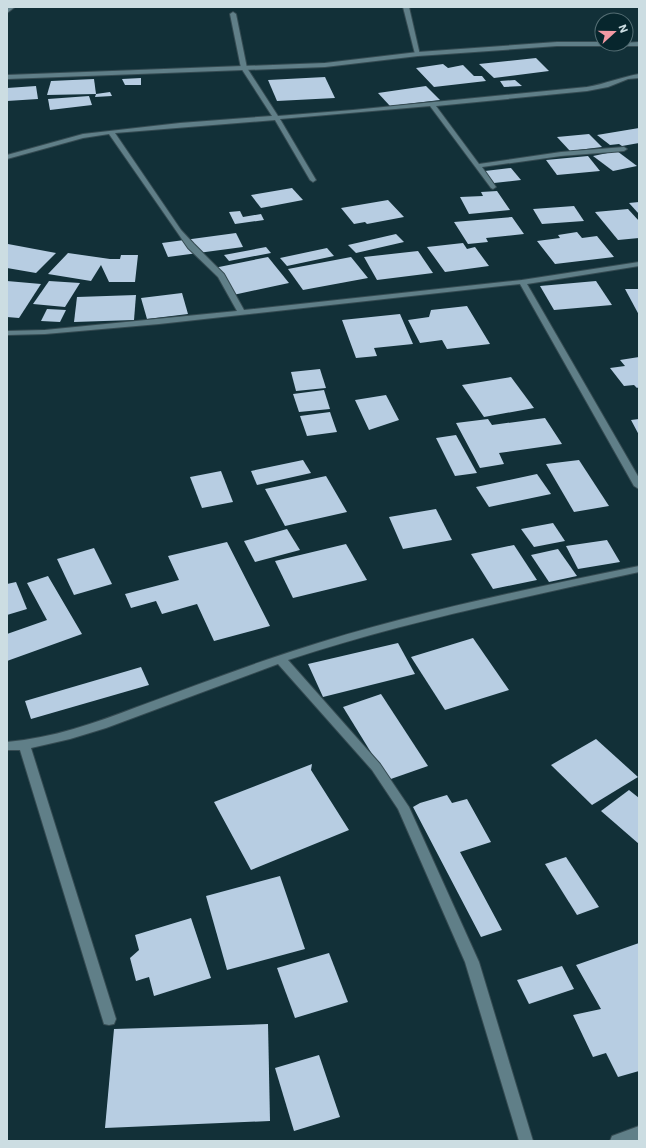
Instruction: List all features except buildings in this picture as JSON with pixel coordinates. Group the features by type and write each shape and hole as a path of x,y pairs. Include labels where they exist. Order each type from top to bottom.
{"street":[{"path":"7,11 12,7"},
{"path":"406,7 418,54"},
{"path":"233,14 244,68 276,117 313,180"},
{"path":"7,77 325,65 418,54 557,44 594,44"},
{"path":"7,157 83,136 111,132 432,105 587,89 606,86 628,78 639,76"},
{"path":"432,105 493,187"},
{"path":"111,132 179,232 221,276 241,312"},
{"path":"478,166 561,154 624,149"},
{"path":"7,333 45,332 100,327 522,282 639,264"},
{"path":"522,282 639,486"},
{"path":"7,746 24,745 94,728 280,659 376,628 445,610 639,569"},
{"path":"280,659 376,767 403,807 472,962 526,1141"},
{"path":"24,745 109,1019"},
{"path":"617,1141 639,1133"}]}
